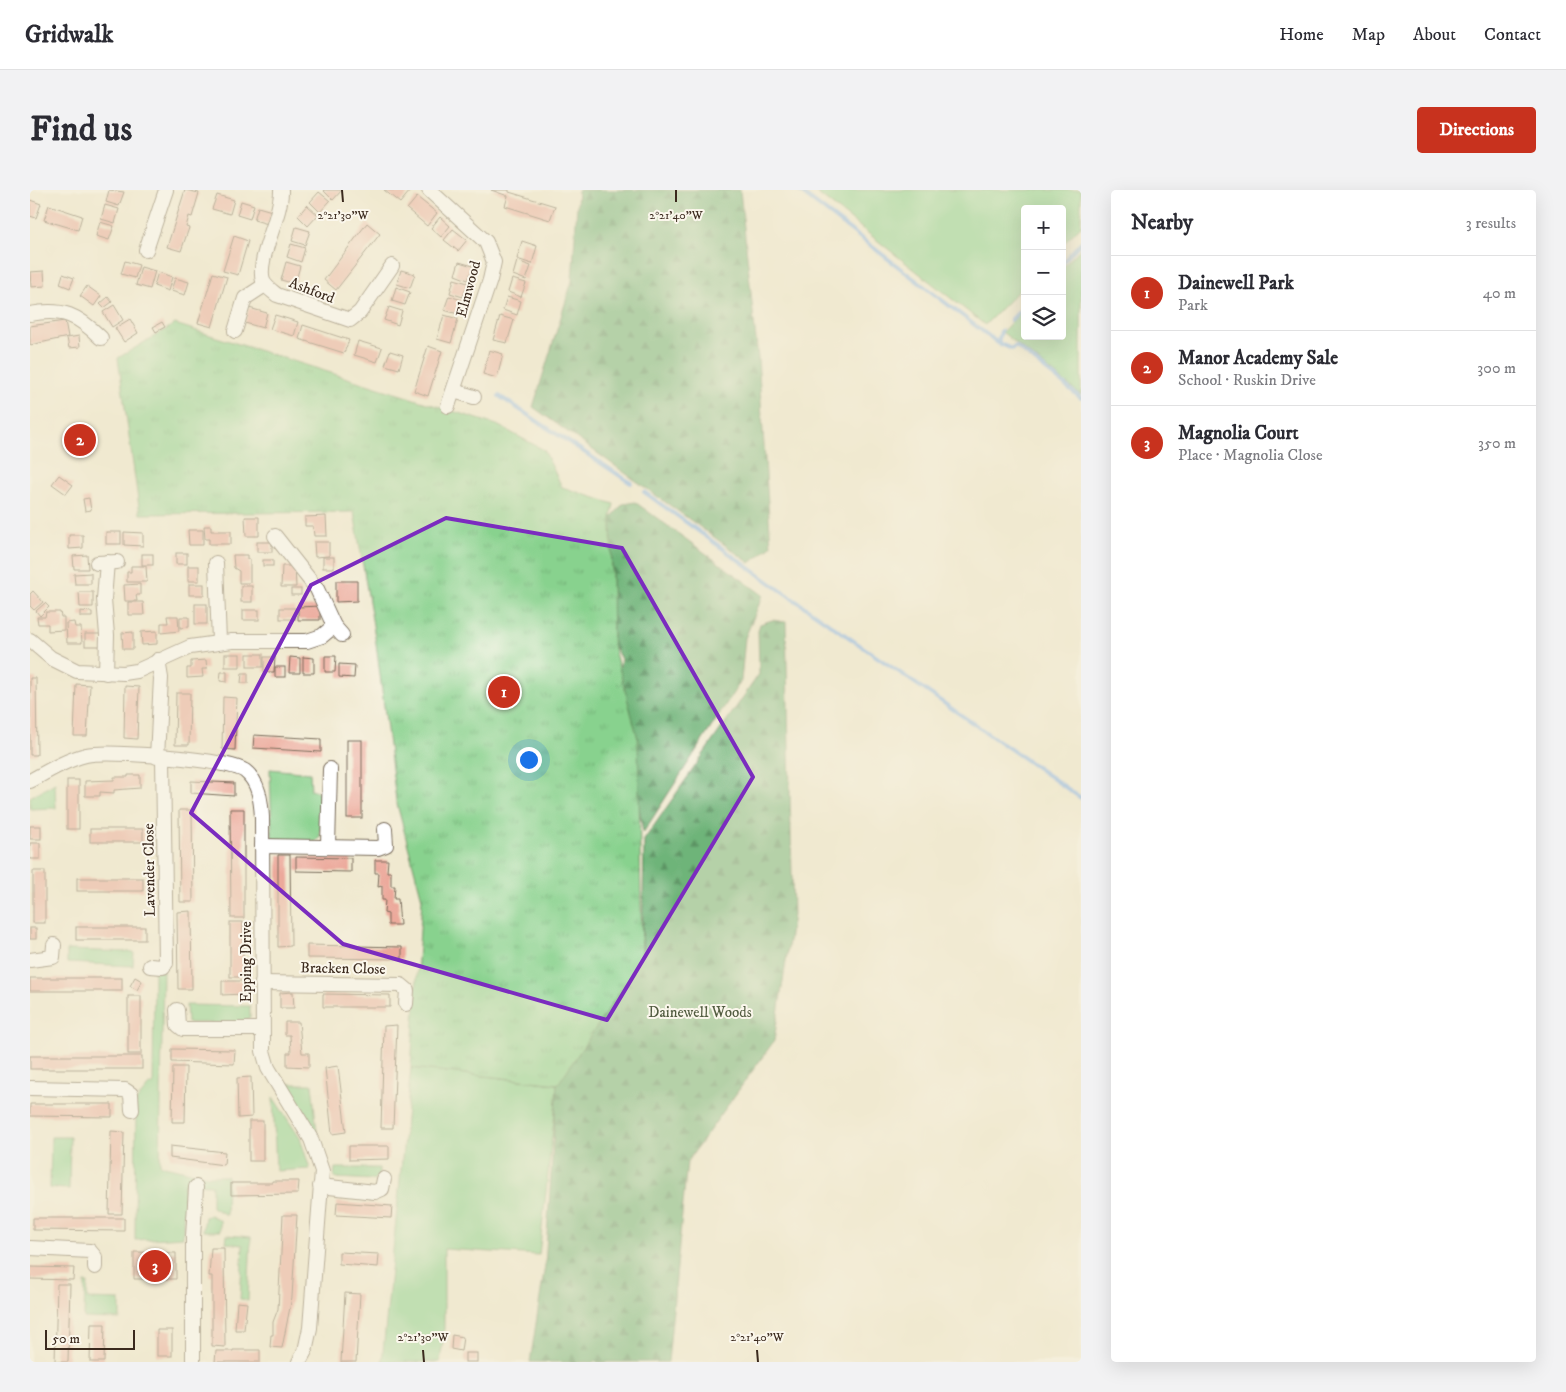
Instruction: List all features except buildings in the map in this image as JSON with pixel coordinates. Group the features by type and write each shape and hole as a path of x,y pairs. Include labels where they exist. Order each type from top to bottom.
{"street":[{"path":"146,250 166,190"},
{"name":"Ashford","path":"282,190 278,213 263,263 262,276 265,284 277,294 350,320 360,312 392,266"},
{"name":"Elmwood","path":"434,192 486,242 494,262 448,406"},
{"path":"235,332 245,298 265,284"},
{"path":"30,314 58,312 74,316 101,338"},
{"path":"454,391 474,397"},
{"path":"30,640 51,658 63,665 82,672 106,673 137,671 190,647 219,642 308,641 338,631 317,589 275,536"},
{"path":"106,673 107,635 104,600 107,562"},
{"path":"216,563 219,642"},
{"path":"158,660 161,678 160,758"},
{"name":"Epping Drive","path":"30,781 67,761 83,756 100,754 224,763 244,771 254,782 261,802 263,1051 268,1068 316,1150 322,1171 310,1328 305,1351 298,1362"},
{"name":"Lavender Close","path":"150,966 163,967 166,962 160,758"},
{"path":"328,846 330,769"},
{"path":"262,846 383,848 386,845 385,829"},
{"path":"30,960 53,957 54,945"},
{"name":"Bracken Close","path":"262,983 402,985 407,990 406,1004"},
{"path":"177,1010 178,1026 182,1029 262,1029"},
{"path":"30,1088 125,1090 131,1094 132,1110"},
{"path":"320,1186 375,1192 382,1189 384,1179"},
{"path":"193,1362 193,1237 196,1187"},
{"path":"30,1248 90,1251 95,1257 95,1267"}],"highlighted area":[{"path":"446,518 622,548 753,777 607,1020 343,944 191,813 311,585"}],"green space":[{"path":"578,190 740,190 758,358 771,546 750,563 533,407 572,281"},
{"path":"813,190 1081,190 1081,226 1066,241 1066,205 1021,205 1021,288 985,325"},
{"path":"1081,248 1081,395 1002,332 1021,312 1021,340 1066,340 1066,264"},
{"path":"175,324 497,425 544,450 562,487 614,504 611,518 613,645 638,739 642,959 558,1084 411,1068 422,899 396,800 376,643 354,512 140,514 118,358"},
{"path":"635,502 763,595 745,638 741,681 643,833 632,758 617,683 621,659 613,645 611,518 623,504"},
{"name":"Dainewell Woods","path":"772,620 786,622 793,915 774,1041 687,1162 668,1362 530,1362 545,1265 557,1084 501,1078 573,971 642,959 644,840 759,674 758,630 760,624"},
{"path":"270,769 310,773 311,790 321,793 320,837 315,842 274,840 272,836"},
{"path":"55,783 56,808 30,809 30,797"},
{"path":"67,950 134,952 133,966 67,963"},
{"path":"154,971 163,971 160,1165 208,1176 227,1176 226,1215 212,1207 212,1185 184,1184 183,1237 135,1240 136,1101 149,1085 153,1085"},
{"path":"186,1005 250,1006 250,1017 243,1023 187,1023"},
{"path":"411,1068 558,1084 539,1255 444,1249 444,1333 440,1362 382,1362"},
{"path":"287,1084 312,1084 317,1132"},
{"path":"273,1097 300,1138 310,1169 276,1171"},
{"path":"51,1137 70,1137 69,1189 50,1188"},
{"path":"335,1168 379,1168 379,1175 373,1180 337,1178 334,1177"},
{"path":"210,1215 220,1220 220,1231 203,1231 205,1217"},
{"path":"227,1235 251,1237 248,1300 240,1299 243,1245 226,1243"},
{"path":"85,1283 88,1283 87,1299 120,1300 120,1319 84,1318"}],"waterway":[{"path":"798,190 998,343 1012,349 1016,346 1081,398"},
{"path":"1066,259 1081,242"},
{"path":"1011,320 1021,309"},
{"path":"998,343 1001,331"},
{"path":"499,396 631,483"},
{"path":"644,492 776,587 1081,798"}],"place":[{"name":"Manor Academy Sale","path":"80,440"},
{"name":"Dainewell Park","path":"504,692"},
{"name":"Magnolia Court","path":"155,1266"}]}
